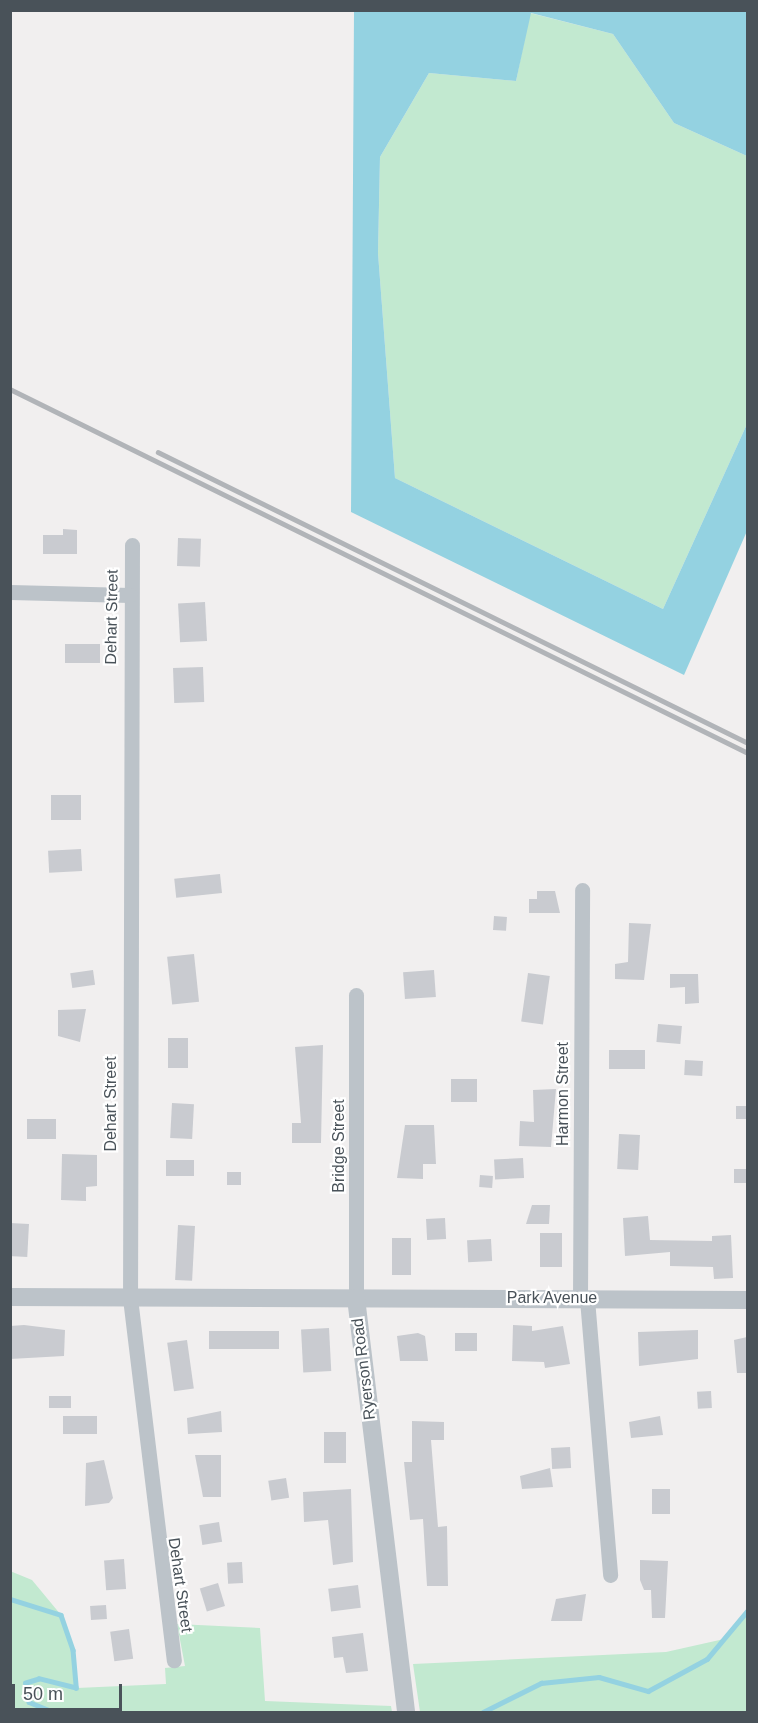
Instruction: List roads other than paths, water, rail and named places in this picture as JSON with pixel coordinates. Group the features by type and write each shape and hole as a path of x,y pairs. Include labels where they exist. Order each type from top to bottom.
{"street":[{"name":"Dehart Street","path":"132,545 130,595 130,1298 174,1660"},
{"path":"10,592 130,595"},
{"name":"Harmon Street","path":"582,890 584,1298 610,1575"},
{"name":"Bridge Street","path":"356,1298 357,995"},
{"name":"Ryerson Road","path":"10,1297 356,1298 406,1713"},
{"name":"Park Avenue","path":"356,1298 747,1300"}],"water":[{"path":"354,11 747,11 747,156 674,123 613,34 531,13 516,81 429,73 380,157 378,253 395,478 663,609 747,424 747,531 684,675 351,512"}],"waterway":[{"path":"10,1599 61,1615 73,1650 76,1688 39,1679 26,1683 29,1702 54,1712"},
{"path":"483,1712 541,1683 599,1677 648,1691 707,1659 748,1610"}],"railway":[{"path":"10,389 748,753"},
{"path":"158,452 748,743"}]}
